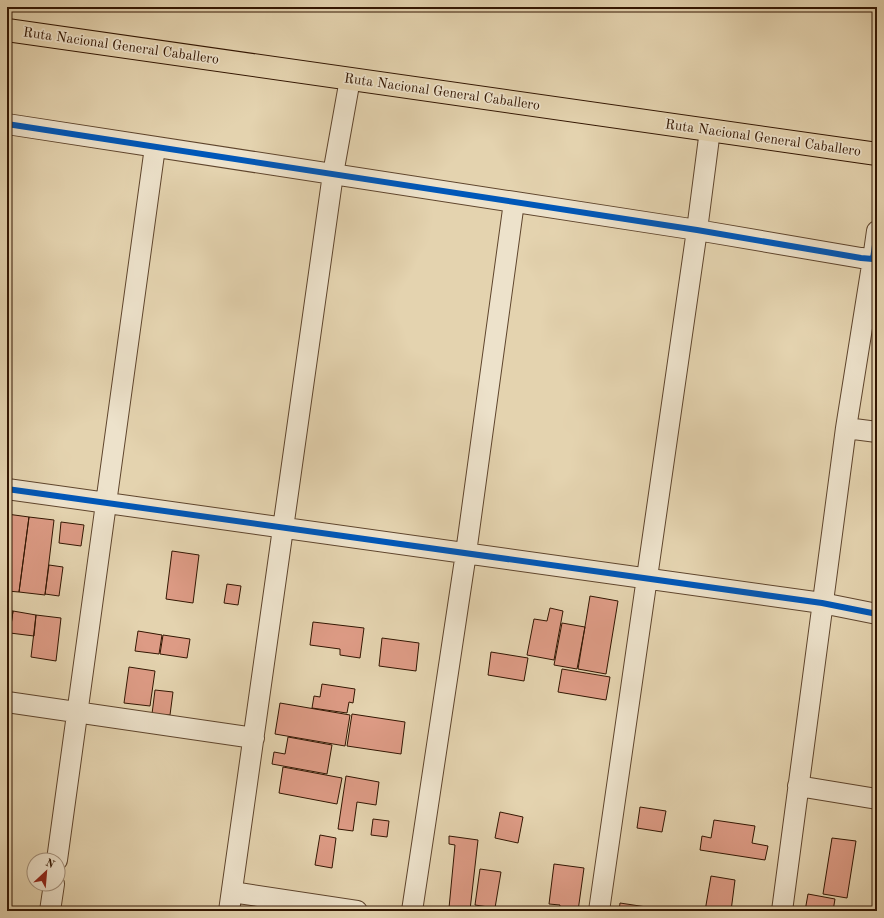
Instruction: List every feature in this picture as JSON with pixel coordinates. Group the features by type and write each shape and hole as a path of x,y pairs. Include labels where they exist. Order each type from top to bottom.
{"highway":[{"name":"Ruta Nacional General Caballero","path":"7,30 877,154"}],"street":[{"path":"350,79 333,174 230,901 357,911"},
{"path":"7,124 697,230 861,258 875,259"},
{"path":"600,911 710,130"},
{"path":"58,852 155,147"},
{"path":"412,911 466,553 514,202"},
{"path":"782,911 846,428 875,259 877,231"},
{"path":"846,428 877,432"},
{"path":"7,489 822,604 877,614"},
{"path":"7,702 254,738"},
{"path":"798,786 877,799"},
{"path":"50,911 53,892"}],"building":[{"path":"7,514 29,517 19,592 7,591"},
{"path":"29,517 54,520 45,595 19,592"},
{"path":"61,522 84,525 81,546 59,543"},
{"path":"172,551 199,555 193,603 166,599"},
{"path":"49,565 63,567 59,596 45,594"},
{"path":"227,584 241,586 238,605 224,603"},
{"path":"590,596 618,601 606,674 578,669"},
{"path":"550,608 563,611 554,660 527,655 534,619 547,621"},
{"path":"7,610 13,611 10,632 7,632"},
{"path":"13,611 36,615 34,636 10,633"},
{"path":"36,615 61,618 56,661 31,657"},
{"path":"313,622 364,628 360,658 340,655 340,649 310,645"},
{"path":"562,623 585,627 577,669 554,665"},
{"path":"138,631 162,635 159,654 135,651"},
{"path":"163,635 190,639 187,658 160,654"},
{"path":"382,638 419,643 416,671 379,666"},
{"path":"491,652 528,658 524,681 488,675"},
{"path":"129,667 155,671 150,706 124,703"},
{"path":"562,669 610,677 606,700 558,692"},
{"path":"322,684 355,689 353,703 349,702 347,713 312,708 314,696 320,697"},
{"path":"155,690 173,692 170,715 152,714"},
{"path":"280,703 350,715 345,746 275,734"},
{"path":"352,714 405,722 401,754 347,746"},
{"path":"288,737 332,745 327,774 272,764 274,752 285,754"},
{"path":"283,767 342,778 337,804 279,793"},
{"path":"346,776 379,782 376,805 357,802 353,831 338,829"},
{"path":"640,807 666,811 662,832 637,828"},
{"path":"500,812 523,817 518,843 495,838"},
{"path":"373,819 389,821 387,837 371,835"},
{"path":"714,820 755,826 752,843 768,846 765,860 700,850 702,836 711,838"},
{"path":"320,835 336,838 332,868 315,865"},
{"path":"449,836 478,840 470,910 449,908 455,845 449,844"},
{"path":"832,838 856,841 847,898 823,894"},
{"path":"554,864 584,868 578,911 559,911 560,905 549,904"},
{"path":"480,869 501,872 495,908 475,905"},
{"path":"711,876 735,880 731,911 705,911"},
{"path":"808,894 835,899 833,911 805,911"},
{"path":"620,903 653,908 652,911 619,911"}],"cycle path":[{"path":"7,124 697,230 861,258 873,259 877,231"},
{"path":"7,489 822,603 877,614"}]}
